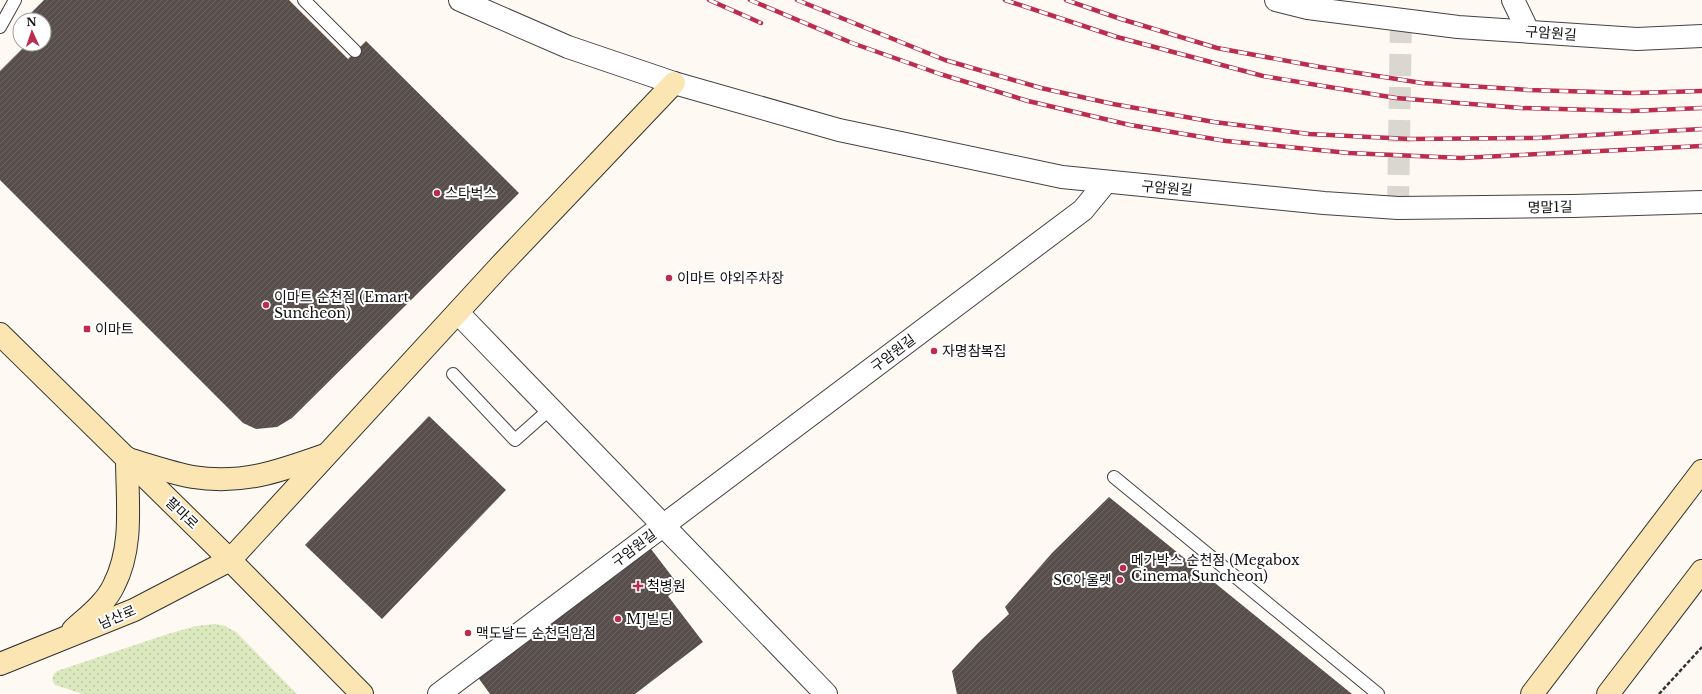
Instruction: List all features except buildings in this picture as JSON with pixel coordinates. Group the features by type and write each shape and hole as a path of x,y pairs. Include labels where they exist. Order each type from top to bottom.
{"street":[{"path":"460,0 568,47 674,83 782,115 876,139 1062,177 1106,182"},
{"name":"구암원길","path":"1276,0 1458,26 1637,39 1702,36"},
{"path":"1513,0 1528,31"},
{"name":"남산로","path":"0,664 63,640 134,610 230,560 500,266 674,83"},
{"name":"구암원길","path":"439,694 1083,210 1106,182 1324,203 1398,208"},
{"name":"명말1길","path":"1398,208 1573,206 1702,202"},
{"path":"458,313 663,527 826,694"},
{"name":"팔마로","path":"0,334 230,560 362,694"},
{"path":"63,640 100,604 114,586 124,560 128,540 127,458 193,476 224,479 244,478 276,472 328,454"},
{"path":"1532,694 1702,471"},
{"path":"1608,694 1702,571"}],"lane":[{"path":"0,27 15,0"},
{"path":"304,0 355,51"},
{"path":"453,374 515,440 550,409"},
{"path":"1114,477 1378,694"}],"path":[{"path":"1658,694 1702,647"}],"green space":[{"path":"215,624 225,626 236,632 297,694 83,694 55,685 53,681 53,676 57,671 168,634 196,626"}],"tunnel":[{"path":"1398,208 1401,19"}],"railway":[{"path":"709,0 761,23"},
{"path":"750,0 852,43 940,74 1028,101 1130,125 1226,141 1349,153 1461,158 1702,146"},
{"path":"797,0 945,60 1041,88 1113,104 1214,122 1309,134 1410,139 1537,138 1702,129"},
{"path":"1005,0 1117,37 1263,76 1396,98 1521,108 1631,111 1702,108"},
{"path":"1066,0 1121,19 1217,48 1320,67 1422,83 1528,90 1633,93 1702,91"}],"place":[{"name":"스타벅스","path":"437,193"},
{"name":"이마트 야외주차장","path":"669,278"},
{"name":"이마트 순천점 (Emart Suncheon)","path":"266,305"},
{"name":"이마트","path":"87,329"},
{"name":"자명참복집","path":"934,351"},
{"name":"메가박스 순천점 (Megabox Cinema Suncheon)","path":"1123,568"},
{"name":"SC아울렛","path":"1120,580"},
{"name":"척병원","path":"638,586"},
{"name":"MJ빌딩","path":"618,619"},
{"name":"맥도날드 순천덕암점","path":"468,633"}]}
